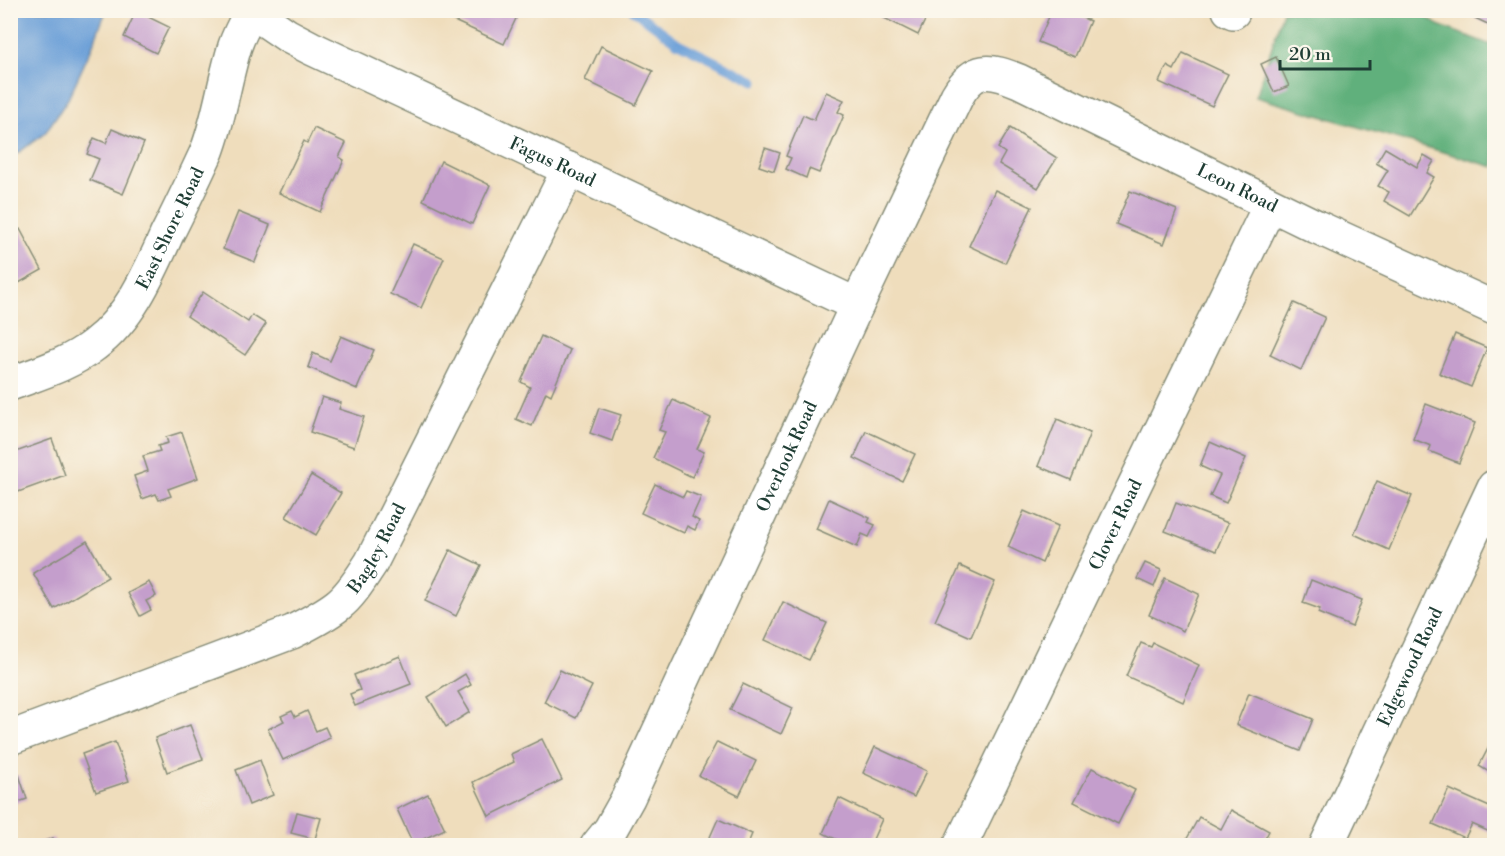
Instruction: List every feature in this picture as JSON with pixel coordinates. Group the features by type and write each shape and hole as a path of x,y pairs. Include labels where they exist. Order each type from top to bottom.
{"street":[{"name":"Fagus Road","path":"250,11 311,48 857,305"},
{"name":"East Shore Road","path":"10,384 62,363 92,347 105,337 130,306 149,273 207,151 220,112 236,45 250,11"},
{"name":"Leon Road","path":"980,73 1004,75 1019,81 1270,205 1494,308"},
{"name":"Overlook Road","path":"597,846 610,830 628,798 857,305 957,96 971,77 980,73"},
{"name":"Bagley Road","path":"10,738 292,632 339,604 371,563 569,169"},
{"name":"Clover Road","path":"960,846 1270,205"},
{"name":"Edgewood Road","path":"1326,846 1494,488"}],"green space":[{"path":"1283,11 1417,11 1438,25 1494,46 1494,167 1256,97"}],"water":[{"path":"11,10 106,11 68,99 45,133 11,156"}],"building":[{"path":"456,10 520,10 504,44 452,20"},
{"path":"883,10 930,10 918,35 880,16"},
{"path":"1052,10 1064,10 1090,21 1075,57 1038,42"},
{"path":"1458,10 1494,10 1494,27"},
{"path":"136,11 169,27 156,53 124,37"},
{"path":"601,46 653,71 636,105 585,80"},
{"path":"1183,53 1228,74 1212,106 1159,82 1167,66 1174,70"},
{"path":"1276,57 1289,86 1274,92 1261,64"},
{"path":"826,92 844,100 838,112 844,115 819,173 809,169 806,178 786,169 791,158 786,156 803,115 814,120"},
{"path":"314,128 346,143 339,157 344,160 320,212 279,193 304,141 307,143"},
{"path":"1010,128 1057,158 1038,188 999,164 1005,153 998,148"},
{"path":"112,129 144,143 123,194 90,180 99,159 87,154 94,138 106,143"},
{"path":"765,148 780,153 774,171 759,166"},
{"path":"1385,148 1417,167 1424,155 1434,161 1427,173 1434,177 1410,216 1384,201 1389,192 1378,186 1388,170 1376,163"},
{"path":"441,161 490,185 472,224 423,200"},
{"path":"995,190 1032,207 1005,263 969,246"},
{"path":"1130,191 1177,210 1164,244 1116,224"},
{"path":"238,212 270,225 255,262 223,249"},
{"path":"20,229 42,270 10,288 10,234"},
{"path":"413,244 444,258 421,308 390,294"},
{"path":"203,292 248,322 252,315 266,324 245,355 187,316"},
{"path":"1294,303 1325,317 1301,370 1270,355"},
{"path":"1455,334 1487,348 1471,387 1439,373"},
{"path":"341,336 374,350 357,389 308,367 313,353 330,361"},
{"path":"541,336 570,350 551,395 546,392 532,426 516,419 530,387 521,382"},
{"path":"322,397 341,403 339,409 364,417 354,447 310,432"},
{"path":"673,400 711,418 697,449 704,452 692,477 653,458 665,432 659,430"},
{"path":"1426,404 1475,423 1459,463 1429,451 1431,446 1413,439"},
{"path":"599,408 621,415 612,441 590,433"},
{"path":"1057,419 1090,433 1071,480 1038,466"},
{"path":"866,431 915,454 902,481 854,458"},
{"path":"182,432 198,478 168,489 171,496 159,500 156,494 142,499 134,476 148,471 143,456 160,451 158,446 168,443 166,437"},
{"path":"52,439 65,475 10,495 10,454"},
{"path":"1210,442 1246,458 1226,503 1210,496 1220,475 1200,466"},
{"path":"311,475 341,493 316,535 286,517"},
{"path":"1377,481 1412,496 1389,550 1354,534"},
{"path":"655,484 683,497 686,491 701,497 692,517 699,521 695,530 687,526 684,533 641,513"},
{"path":"829,499 870,518 868,522 875,525 869,537 862,534 857,547 816,529"},
{"path":"1176,503 1228,523 1216,551 1165,531"},
{"path":"1024,511 1058,526 1042,563 1008,547"},
{"path":"87,541 108,577 54,609 33,573"},
{"path":"450,550 481,565 456,616 425,601"},
{"path":"1145,563 1161,570 1154,587 1137,579"},
{"path":"960,566 995,582 971,637 935,621"},
{"path":"1165,578 1199,594 1183,631 1149,615"},
{"path":"1311,580 1362,600 1352,627 1318,613 1320,609 1303,603"},
{"path":"149,582 156,596 146,601 151,610 140,616 128,593"},
{"path":"783,602 827,623 809,660 765,640"},
{"path":"1141,643 1151,647 1153,643 1199,665 1183,702 1126,676"},
{"path":"400,656 411,684 355,706 350,694 360,690 354,675"},
{"path":"560,670 592,686 576,718 544,702"},
{"path":"465,674 471,685 458,692 470,712 446,727 428,697"},
{"path":"743,684 793,708 781,734 730,710"},
{"path":"1249,693 1313,719 1300,751 1236,725"},
{"path":"292,711 295,717 307,711 316,731 325,727 330,738 283,760 268,729 284,721 281,716"},
{"path":"190,725 203,759 167,772 155,738"},
{"path":"1494,737 1494,775 1479,766"},
{"path":"542,739 562,780 489,816 473,782 514,762 511,754"},
{"path":"115,742 129,781 96,792 82,754"},
{"path":"717,742 756,761 739,796 699,776"},
{"path":"875,747 927,771 914,797 863,773"},
{"path":"260,760 273,795 249,805 236,770"},
{"path":"1092,768 1135,790 1118,824 1074,802"},
{"path":"19,775 27,799 10,805 10,779"},
{"path":"1449,789 1494,809 1492,833 1472,824 1465,838 1433,824"},
{"path":"428,794 445,829 413,844 397,809"},
{"path":"839,798 882,819 870,846 850,846 823,833"},
{"path":"1231,810 1269,831 1261,846 1187,846 1184,844 1199,817 1221,829"},
{"path":"297,812 321,818 315,839 291,833"},
{"path":"718,819 752,834 747,846 706,846"},
{"path":"53,838 56,846 33,846 33,845"}],"waterway":[{"path":"633,10 678,43 755,81"}]}
